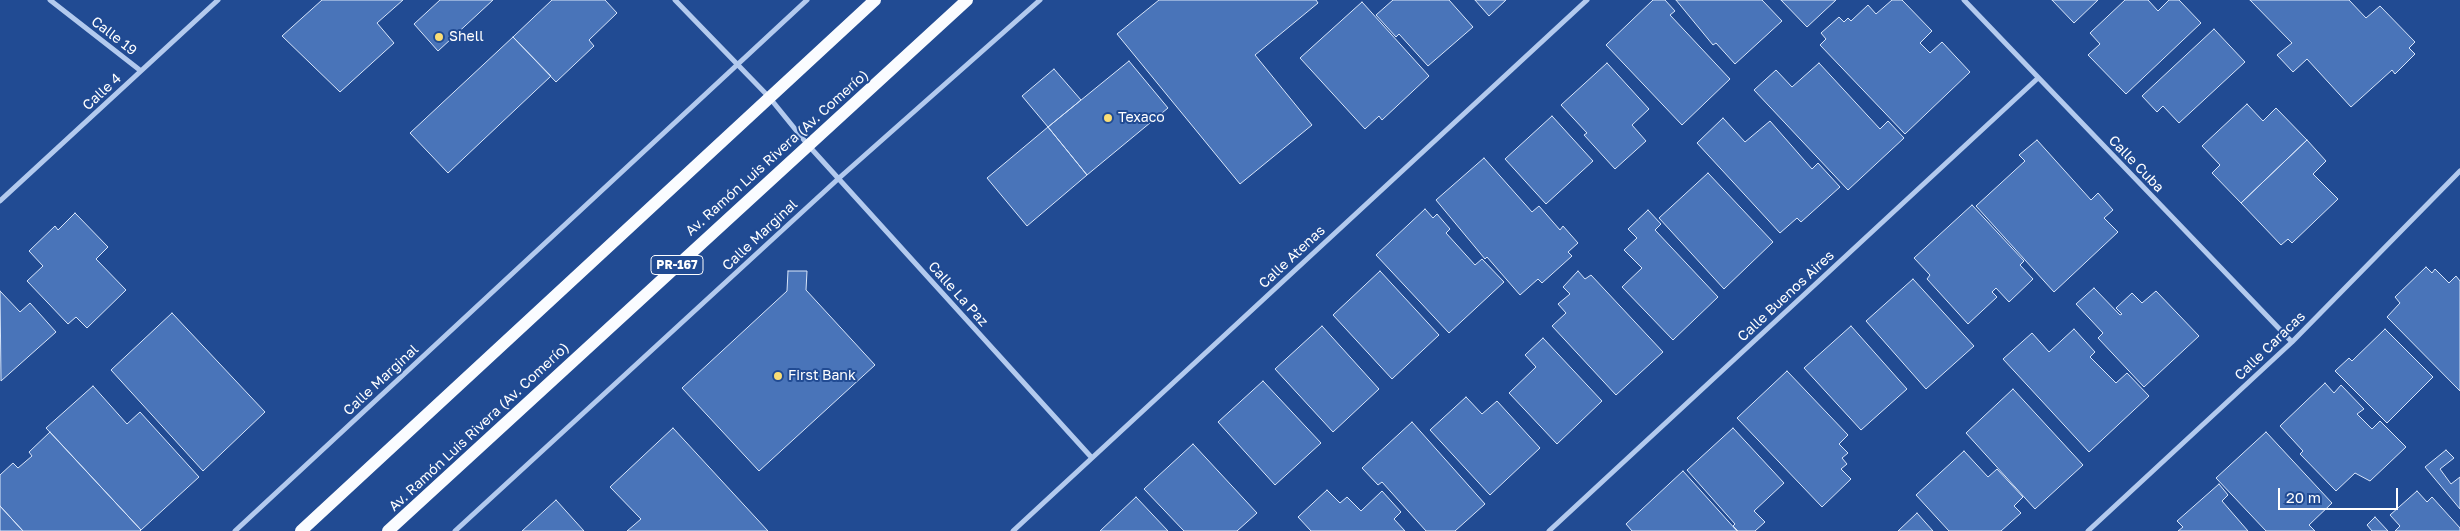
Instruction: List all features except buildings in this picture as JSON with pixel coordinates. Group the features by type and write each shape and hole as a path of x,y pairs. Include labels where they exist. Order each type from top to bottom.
{"main road":[{"path":"302,531 875,0"},
{"name":"Av. Ramón Luis Rivera (Av. Comerío)","path":"388,531 967,0"}],"street":[{"name":"Calle 19","path":"50,0 141,71"},
{"name":"Calle 4","path":"0,201 218,0"},
{"name":"Calle La Paz","path":"675,0 769,97 808,145 1092,458"},
{"name":"Calle Marginal","path":"235,531 806,0"},
{"name":"Calle Marginal","path":"455,531 838,178 1040,0"},
{"name":"Calle Atenas","path":"1013,531 1587,0"},
{"name":"Calle Cuba","path":"1964,0 2292,342"},
{"name":"Calle Buenos Aires","path":"1549,531 2038,78"},
{"name":"Calle Caracas","path":"2088,531 2292,342 2460,171"}],"place":[{"name":"Shell","path":"439,37"},
{"name":"Texaco","path":"1108,118"},
{"name":"First Bank","path":"778,376"}]}
